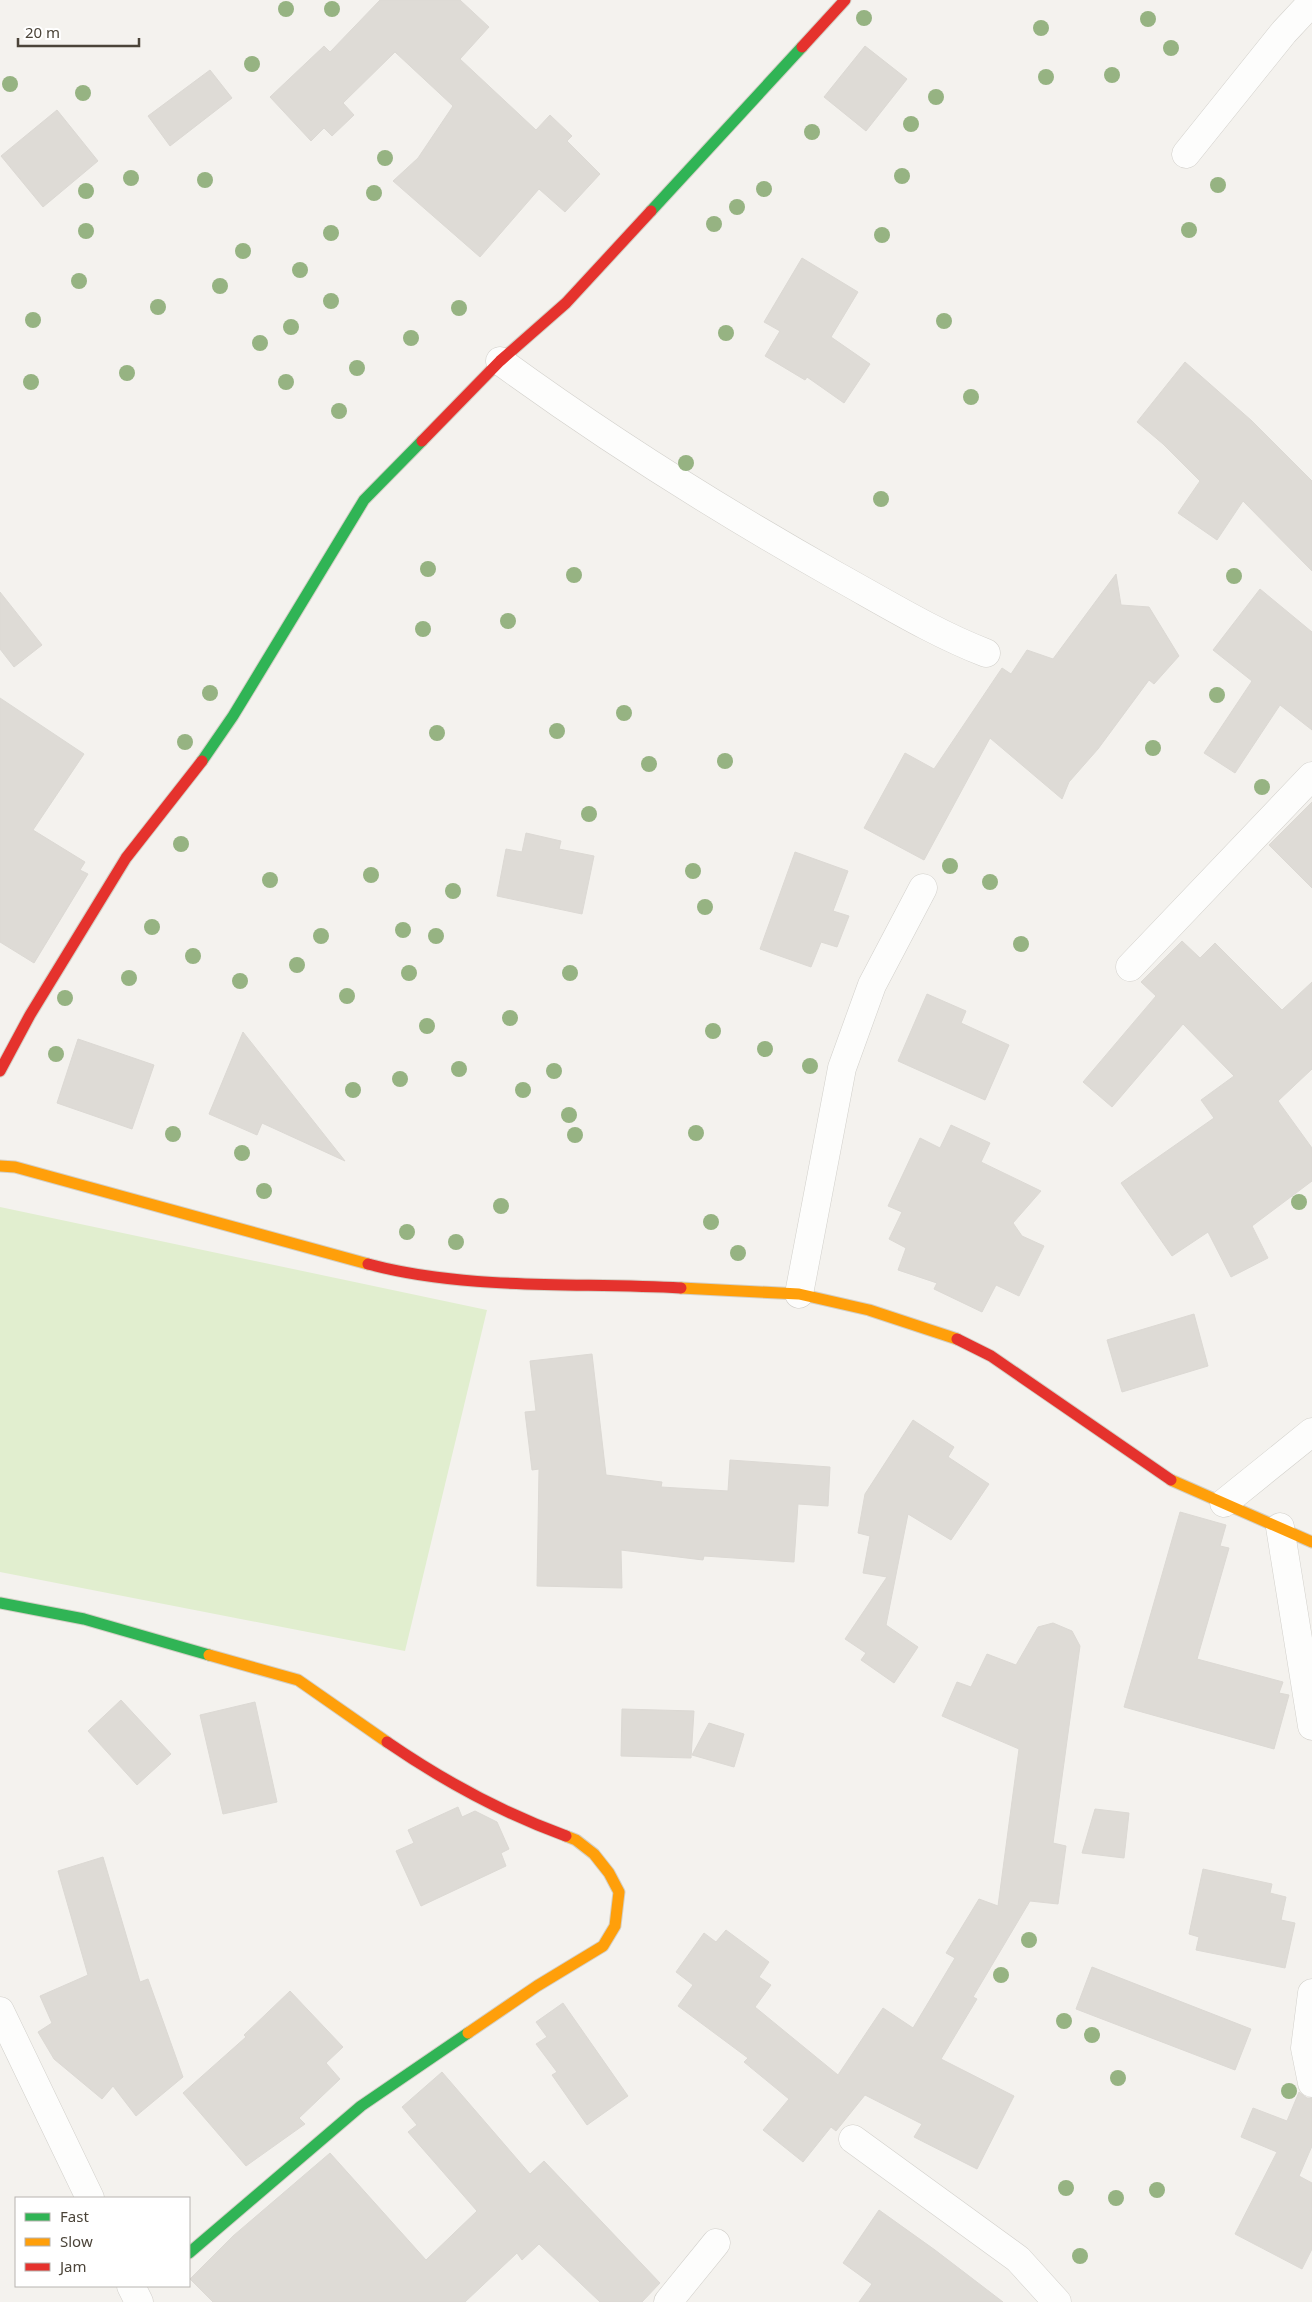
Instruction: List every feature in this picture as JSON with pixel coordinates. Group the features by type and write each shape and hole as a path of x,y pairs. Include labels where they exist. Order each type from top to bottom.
{"street":[{"path":"0,1071 30,1015 126,858 191,776 232,716 364,500 500,361 566,303 845,0"},
{"path":"1186,154 1284,32 1312,2"},
{"path":"500,361 550,398 752,528 885,603 986,654"},
{"path":"1130,967 1312,776"},
{"path":"799,1294 842,1068 872,985 923,888"},
{"path":"0,1166 34,1172 395,1271 463,1281 631,1285 799,1294 869,1310 954,1337 991,1356 1170,1480 1312,1542"},
{"path":"1224,1503 1312,1432"},
{"path":"1280,1527 1312,1726"},
{"path":"0,1603 84,1619 298,1680 422,1765 538,1826 576,1840 594,1854 609,1873 619,1892 615,1926 602,1946 528,1992 361,2106 190,2252"},
{"path":"1312,1993 1305,2048 1312,2083"},
{"path":"0,2011 90,2197"},
{"path":"853,2139 1018,2258 1058,2302"},
{"path":"668,2302 716,2243"}],"green space":[{"path":"0,1207 487,1310 405,1651 0,1572"}],"building":[{"path":"380,0 460,0 489,27 460,59 536,130 550,115 572,136 567,141 600,174 565,212 539,189 480,257 393,181 418,158 453,106 395,52 343,103 354,115 332,136 324,128 311,141 270,97 324,46 330,52"},
{"path":"865,46 907,79 866,131 824,97"},
{"path":"210,70 232,98 170,146 148,116"},
{"path":"57,110 98,161 43,207 1,156"},
{"path":"802,258 858,292 831,337 870,364 844,403 807,377 805,380 765,356 780,331 764,322"},
{"path":"1185,362 1252,421 1312,481 1312,571 1243,501 1217,540 1178,513 1200,481 1163,444 1137,422"},
{"path":"1116,574 1121,605 1149,607 1179,656 1154,684 1149,680 1098,749 1069,782 1062,799 990,738 924,860 864,828 905,753 934,769 1002,668 1011,674 1027,650 1053,659"},
{"path":"1260,589 1312,632 1312,730 1280,705 1235,773 1204,753 1252,681 1213,650"},
{"path":"0,592 42,645 14,667 0,649"},
{"path":"0,698 84,754 33,830 85,862 80,870 88,874 34,963 0,942"},
{"path":"1312,802 1312,888 1269,845"},
{"path":"526,833 561,841 559,849 594,856 582,914 497,896 506,849 522,852"},
{"path":"795,852 848,871 833,911 849,916 837,947 821,942 811,967 760,949"},
{"path":"1182,941 1200,958 1215,943 1282,1010 1312,982 1312,1069 1278,1101 1312,1148 1312,1181 1252,1226 1268,1258 1231,1277 1208,1232 1172,1256 1121,1183 1214,1118 1201,1100 1234,1076 1183,1024 1112,1107 1083,1082 1156,996 1141,982"},
{"path":"927,994 966,1011 961,1023 1009,1045 985,1100 898,1061"},
{"path":"243,1032 345,1161 262,1123 257,1135 209,1114"},
{"path":"78,1039 154,1065 132,1129 57,1103"},
{"path":"951,1125 990,1143 981,1162 1041,1191 1013,1223 1022,1236 1044,1246 1019,1296 996,1285 982,1312 934,1289 937,1283 898,1270 906,1248 889,1239 902,1212 888,1206 920,1138 940,1148"},
{"path":"1194,1314 1208,1366 1122,1392 1107,1340"},
{"path":"592,1354 606,1475 662,1482 661,1487 728,1491 730,1460 830,1467 828,1506 798,1504 794,1562 704,1556 703,1560 621,1550 622,1588 537,1586 539,1469 532,1470 525,1412 536,1411 530,1361"},
{"path":"913,1420 954,1447 948,1457 989,1484 951,1540 908,1514 886,1625 918,1647 894,1683 861,1660 866,1653 845,1639 887,1577 863,1573 870,1536 858,1533 865,1494"},
{"path":"1180,1512 1226,1525 1220,1546 1229,1548 1197,1659 1283,1682 1279,1693 1289,1695 1274,1749 1124,1707"},
{"path":"1053,1623 1072,1631 1080,1646 1053,1843 1066,1846 1058,1904 1030,1901 973,1997 977,1999 941,2059 1014,2096 977,2169 914,2137 922,2124 865,2095 836,2131 831,2127 803,2162 763,2130 789,2099 744,2062 748,2058 678,2006 693,1985 676,1972 704,1933 716,1942 726,1930 769,1962 759,1977 771,1985 755,2007 838,2075 883,2008 913,2028 955,1958 946,1953 979,1899 998,1906 1019,1749 942,1716 957,1682 971,1687 987,1654 1016,1665 1038,1627"},
{"path":"121,1700 171,1754 137,1785 88,1731"},
{"path":"255,1702 277,1802 223,1814 200,1715"},
{"path":"622,1709 694,1711 691,1758 621,1756"},
{"path":"709,1723 744,1734 734,1767 692,1755"},
{"path":"458,1807 462,1817 475,1811 497,1822 509,1849 501,1853 506,1866 421,1906 396,1851 414,1843 408,1830"},
{"path":"1095,1809 1129,1813 1124,1858 1082,1853"},
{"path":"103,1857 140,1982 148,1979 183,2077 136,2116 113,2086 102,2099 54,2059 38,2032 52,2023 40,1996 88,1975 58,1871"},
{"path":"1203,1869 1272,1884 1270,1893 1286,1897 1281,1920 1295,1923 1285,1968 1196,1950 1199,1937 1189,1934"},
{"path":"1092,1967 1251,2029 1235,2070 1076,2009"},
{"path":"290,1991 343,2047 326,2063 340,2079 299,2118 305,2124 246,2166 183,2093 246,2037 244,2035"},
{"path":"563,2003 628,2096 587,2125 552,2075 557,2072 536,2044 547,2037 536,2022"},
{"path":"442,2072 530,2174 544,2161 660,2283 642,2302 600,2302 539,2244 522,2260 517,2253 465,2302 213,2302 190,2279 233,2236 330,2153 426,2260 477,2211 408,2132 417,2125 402,2107"},
{"path":"1299,2092 1307,2098 1312,2098 1312,2146 1299,2176 1312,2183 1312,2249 1302,2269 1235,2234 1277,2152 1241,2137 1253,2108 1287,2121"},
{"path":"879,2210 1003,2302 859,2302 872,2284 843,2263"}],"traffic: fast":[{"path":"651,211 802,47"},
{"path":"202,761 233,716 364,500 422,441"},
{"path":"0,1603 84,1619 209,1655"},
{"path":"190,2252 361,2106 468,2033"}],"traffic: slow":[{"path":"0,1166 15,1167 368,1264"},
{"path":"681,1288 799,1294 869,1310 957,1339"},
{"path":"1171,1480 1312,1542"},
{"path":"209,1655 298,1680 387,1742"},
{"path":"468,2033 537,1986 603,1946 615,1926 619,1892 609,1873 594,1854 576,1840 566,1836"}],"traffic: jam":[{"path":"802,47 845,0"},
{"path":"422,441 500,361 566,303 651,211"},
{"path":"0,1071 30,1015 126,858 202,761"},
{"path":"368,1264 406,1273 484,1282 681,1288"},
{"path":"957,1339 991,1356 1171,1480"},
{"path":"387,1742 474,1795 566,1836"}]}
